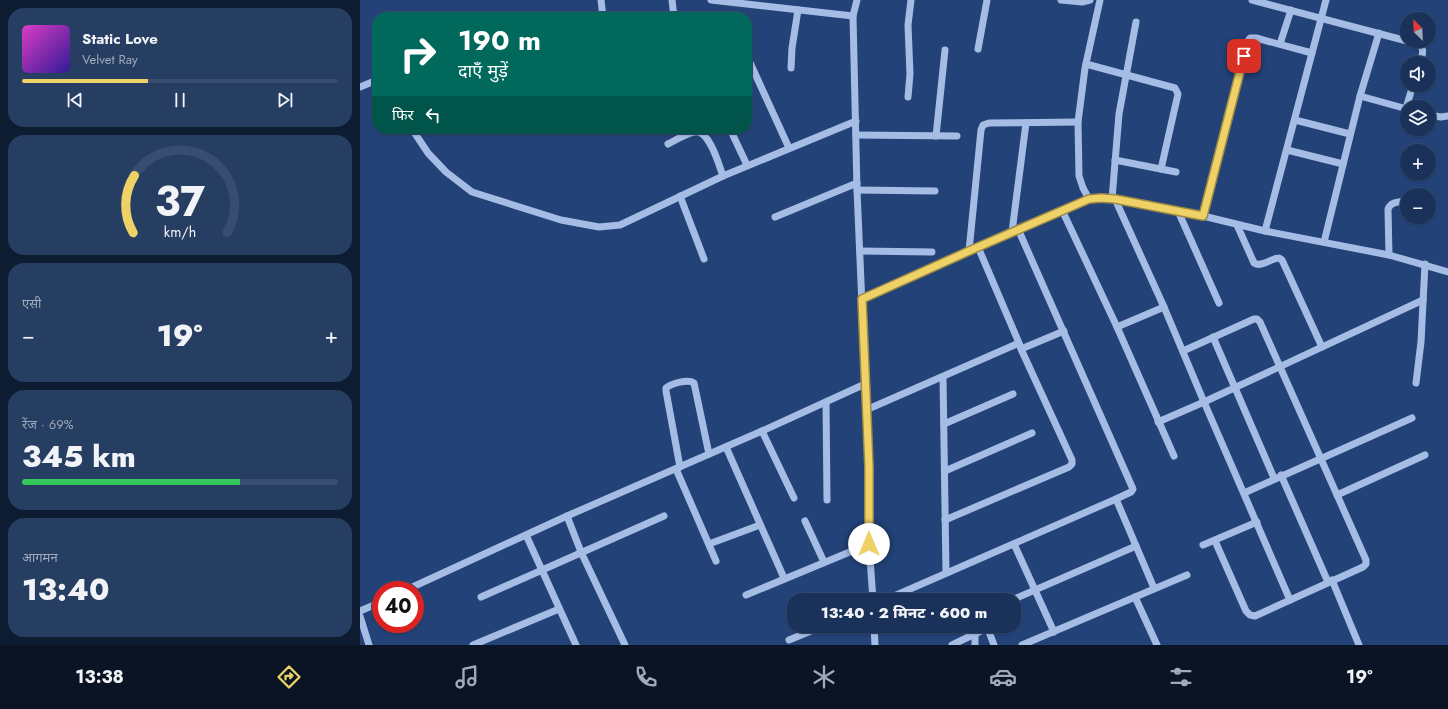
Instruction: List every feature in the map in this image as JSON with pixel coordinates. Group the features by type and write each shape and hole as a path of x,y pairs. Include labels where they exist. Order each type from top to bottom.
{"street":[{"path":"601,0 602,12"},
{"path":"672,0 673,12"},
{"path":"711,0 853,16"},
{"path":"857,0 853,16 857,186 869,467 869,544 872,593"},
{"path":"908,97 910,74 908,25 910,0"},
{"path":"978,49 987,0"},
{"path":"1061,0 1082,2 1090,0"},
{"path":"1089,199 1079,176 1078,122 1086,64 1100,0"},
{"path":"1252,0 1261,1 1400,39"},
{"path":"1265,231 1326,0"},
{"path":"791,68 793,40 798,10"},
{"path":"1280,44 1290,10"},
{"path":"1136,22 1119,114 1114,160 1113,199 1164,307 1290,600"},
{"path":"1324,242 1360,96 1379,33"},
{"path":"1203,216 1250,38 1256,38 1312,53"},
{"path":"936,136 945,50"},
{"path":"1086,64 1175,88 1177,90 1178,94 1161,169"},
{"path":"752,67 789,148"},
{"path":"360,87 372,82"},
{"path":"1360,96 1400,106"},
{"path":"1436,116 1448,116"},
{"path":"1295,120 1350,134"},
{"path":"415,134 428,152 446,172 464,187 482,195 561,220 599,227 620,225 747,165 856,121"},
{"path":"969,251 981,130 983,125 989,123 1078,122"},
{"path":"902,593 1116,499 1131,492 1133,489 1133,486 1064,331 1015,231 1026,123"},
{"path":"668,144 690,134"},
{"path":"704,134 723,176"},
{"path":"732,134 747,165"},
{"path":"856,135 957,136"},
{"path":"1287,150 1343,164"},
{"path":"1114,160 1176,172"},
{"path":"775,217 857,186 935,191"},
{"path":"680,196 704,259"},
{"path":"862,299 1062,210 1089,199 1101,198 1178,211 1265,231 1389,255 1425,264 1448,272"},
{"path":"1389,255 1388,209 1392,203 1400,202"},
{"path":"1062,210 1174,456"},
{"path":"1178,211 1219,303"},
{"path":"1237,225 1256,265 1260,265 1276,258 1280,258 1282,260 1322,347"},
{"path":"945,520 1069,467 1072,464 1072,460 1020,346 978,247"},
{"path":"860,251 932,252"},
{"path":"1416,383 1421,342 1425,264"},
{"path":"1158,422 1423,300"},
{"path":"1117,328 1164,307"},
{"path":"1183,351 1254,319 1257,319 1260,322 1366,560 1366,564 1363,567 1255,616 1250,616 1246,611 1215,541"},
{"path":"866,410 1020,346 1064,331"},
{"path":"1213,337 1274,478"},
{"path":"943,377 946,573"},
{"path":"709,454 694,383 692,381 688,381 670,385 666,388 666,391 678,468 716,561"},
{"path":"424,582 567,516 726,447 865,384"},
{"path":"944,424 1013,394"},
{"path":"826,402 827,500"},
{"path":"1244,493 1274,478 1412,418"},
{"path":"762,431 794,498"},
{"path":"945,471 1032,433"},
{"path":"726,447 784,578"},
{"path":"1337,495 1425,455"},
{"path":"1281,475 1359,645"},
{"path":"1116,499 1154,588"},
{"path":"567,516 581,552 625,645"},
{"path":"481,597 664,516"},
{"path":"805,521 824,562"},
{"path":"1203,546 1257,522"},
{"path":"709,544 760,525"},
{"path":"526,535 576,645"},
{"path":"746,595 869,544"},
{"path":"1014,544 1054,632"},
{"path":"1021,596 1136,546"},
{"path":"1022,645 1187,575"},
{"path":"1135,596 1157,645"},
{"path":"360,611 372,606"},
{"path":"473,645 559,609"},
{"path":"360,616 369,645"},
{"path":"952,645 983,630 989,632 994,645"},
{"path":"789,640 806,633"},
{"path":"874,633 875,645"},
{"path":"975,634 975,645"}],"route":[{"path":"869,544 869,467 862,299 1089,199 1115,199 1203,216 1244,56"}]}
